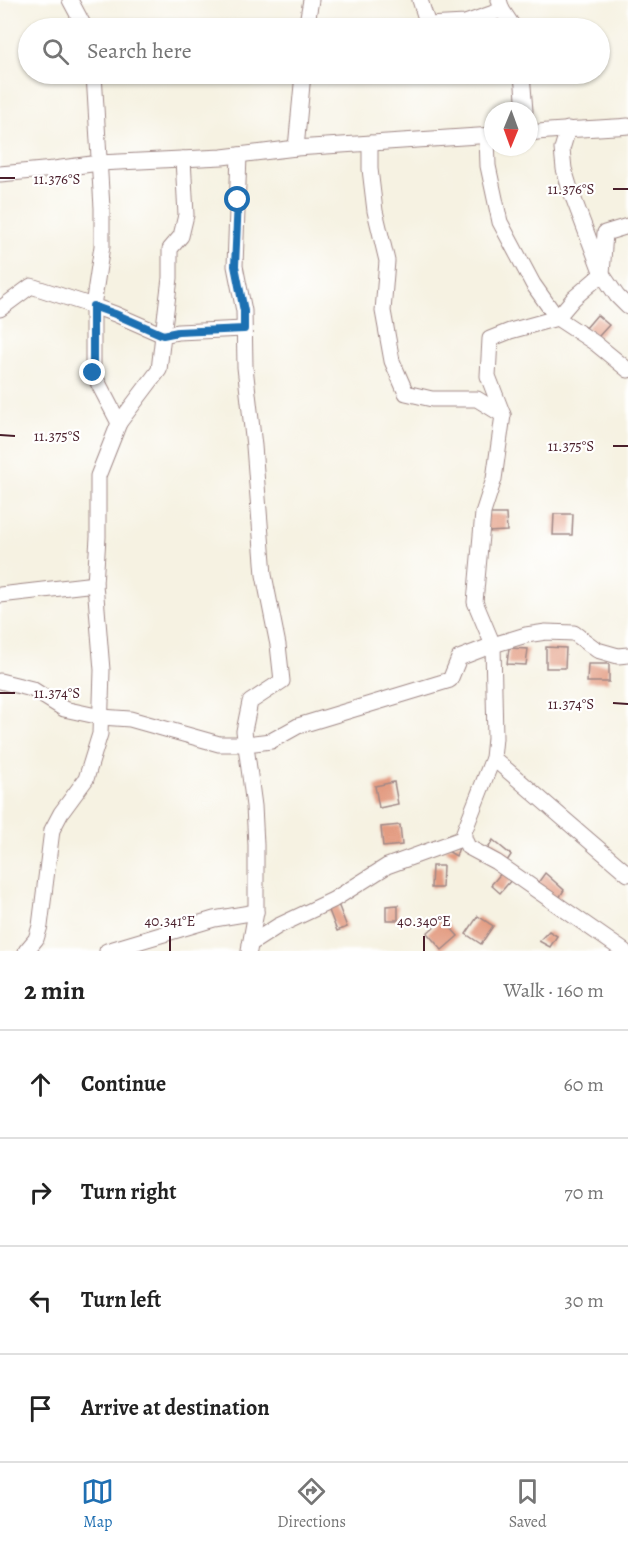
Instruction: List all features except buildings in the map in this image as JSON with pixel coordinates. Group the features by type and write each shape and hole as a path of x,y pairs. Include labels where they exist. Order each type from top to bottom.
{"street":[{"path":"70,0 80,18"},
{"path":"308,18 311,0"},
{"path":"420,0 426,18"},
{"path":"475,18 500,5 508,18"},
{"path":"95,84 102,246 93,306 93,373 119,423"},
{"path":"296,148 302,84"},
{"path":"523,84 524,102"},
{"path":"538,132 628,126"},
{"path":"568,129 562,149 564,169 577,212 602,274 617,296 628,307"},
{"path":"0,174 54,170 99,163 239,155 296,148 484,135"},
{"path":"370,143 370,169 375,211 387,261 383,311 392,361 406,393 432,399 477,399 503,415"},
{"path":"239,155 235,266 244,311 244,367 254,446 264,575 278,645 282,681 250,702 244,731 254,806 256,845 256,912 250,947"},
{"path":"489,156 488,166 500,222 533,284 557,318 595,343 628,370"},
{"path":"26,951 36,939 40,926 52,830 61,813 86,779 100,734 102,670 95,584 98,476 119,423 159,370 170,278 170,249 181,236 186,215 183,159"},
{"path":"624,951 496,862 468,847 464,832 493,758 495,738 493,645 475,602 483,513 494,479 503,415 488,376 490,339 557,318 574,298 602,274 605,233 628,226"},
{"path":"0,309 31,286 115,314 163,335 178,332 244,329"},
{"path":"0,595 95,584"},
{"path":"0,681 32,689 64,709 101,717 130,719 219,744 246,744 271,741 298,726 450,680 459,658 526,635 546,632 574,633 597,650 618,656 628,655"},
{"path":"493,758 628,874"},
{"path":"250,947 278,926 333,900 387,866 464,838"},
{"path":"107,951 214,919 256,912"}],"route":[{"path":"93,373 93,306 163,335 178,332 244,329 244,311 235,266 238,200"}]}
